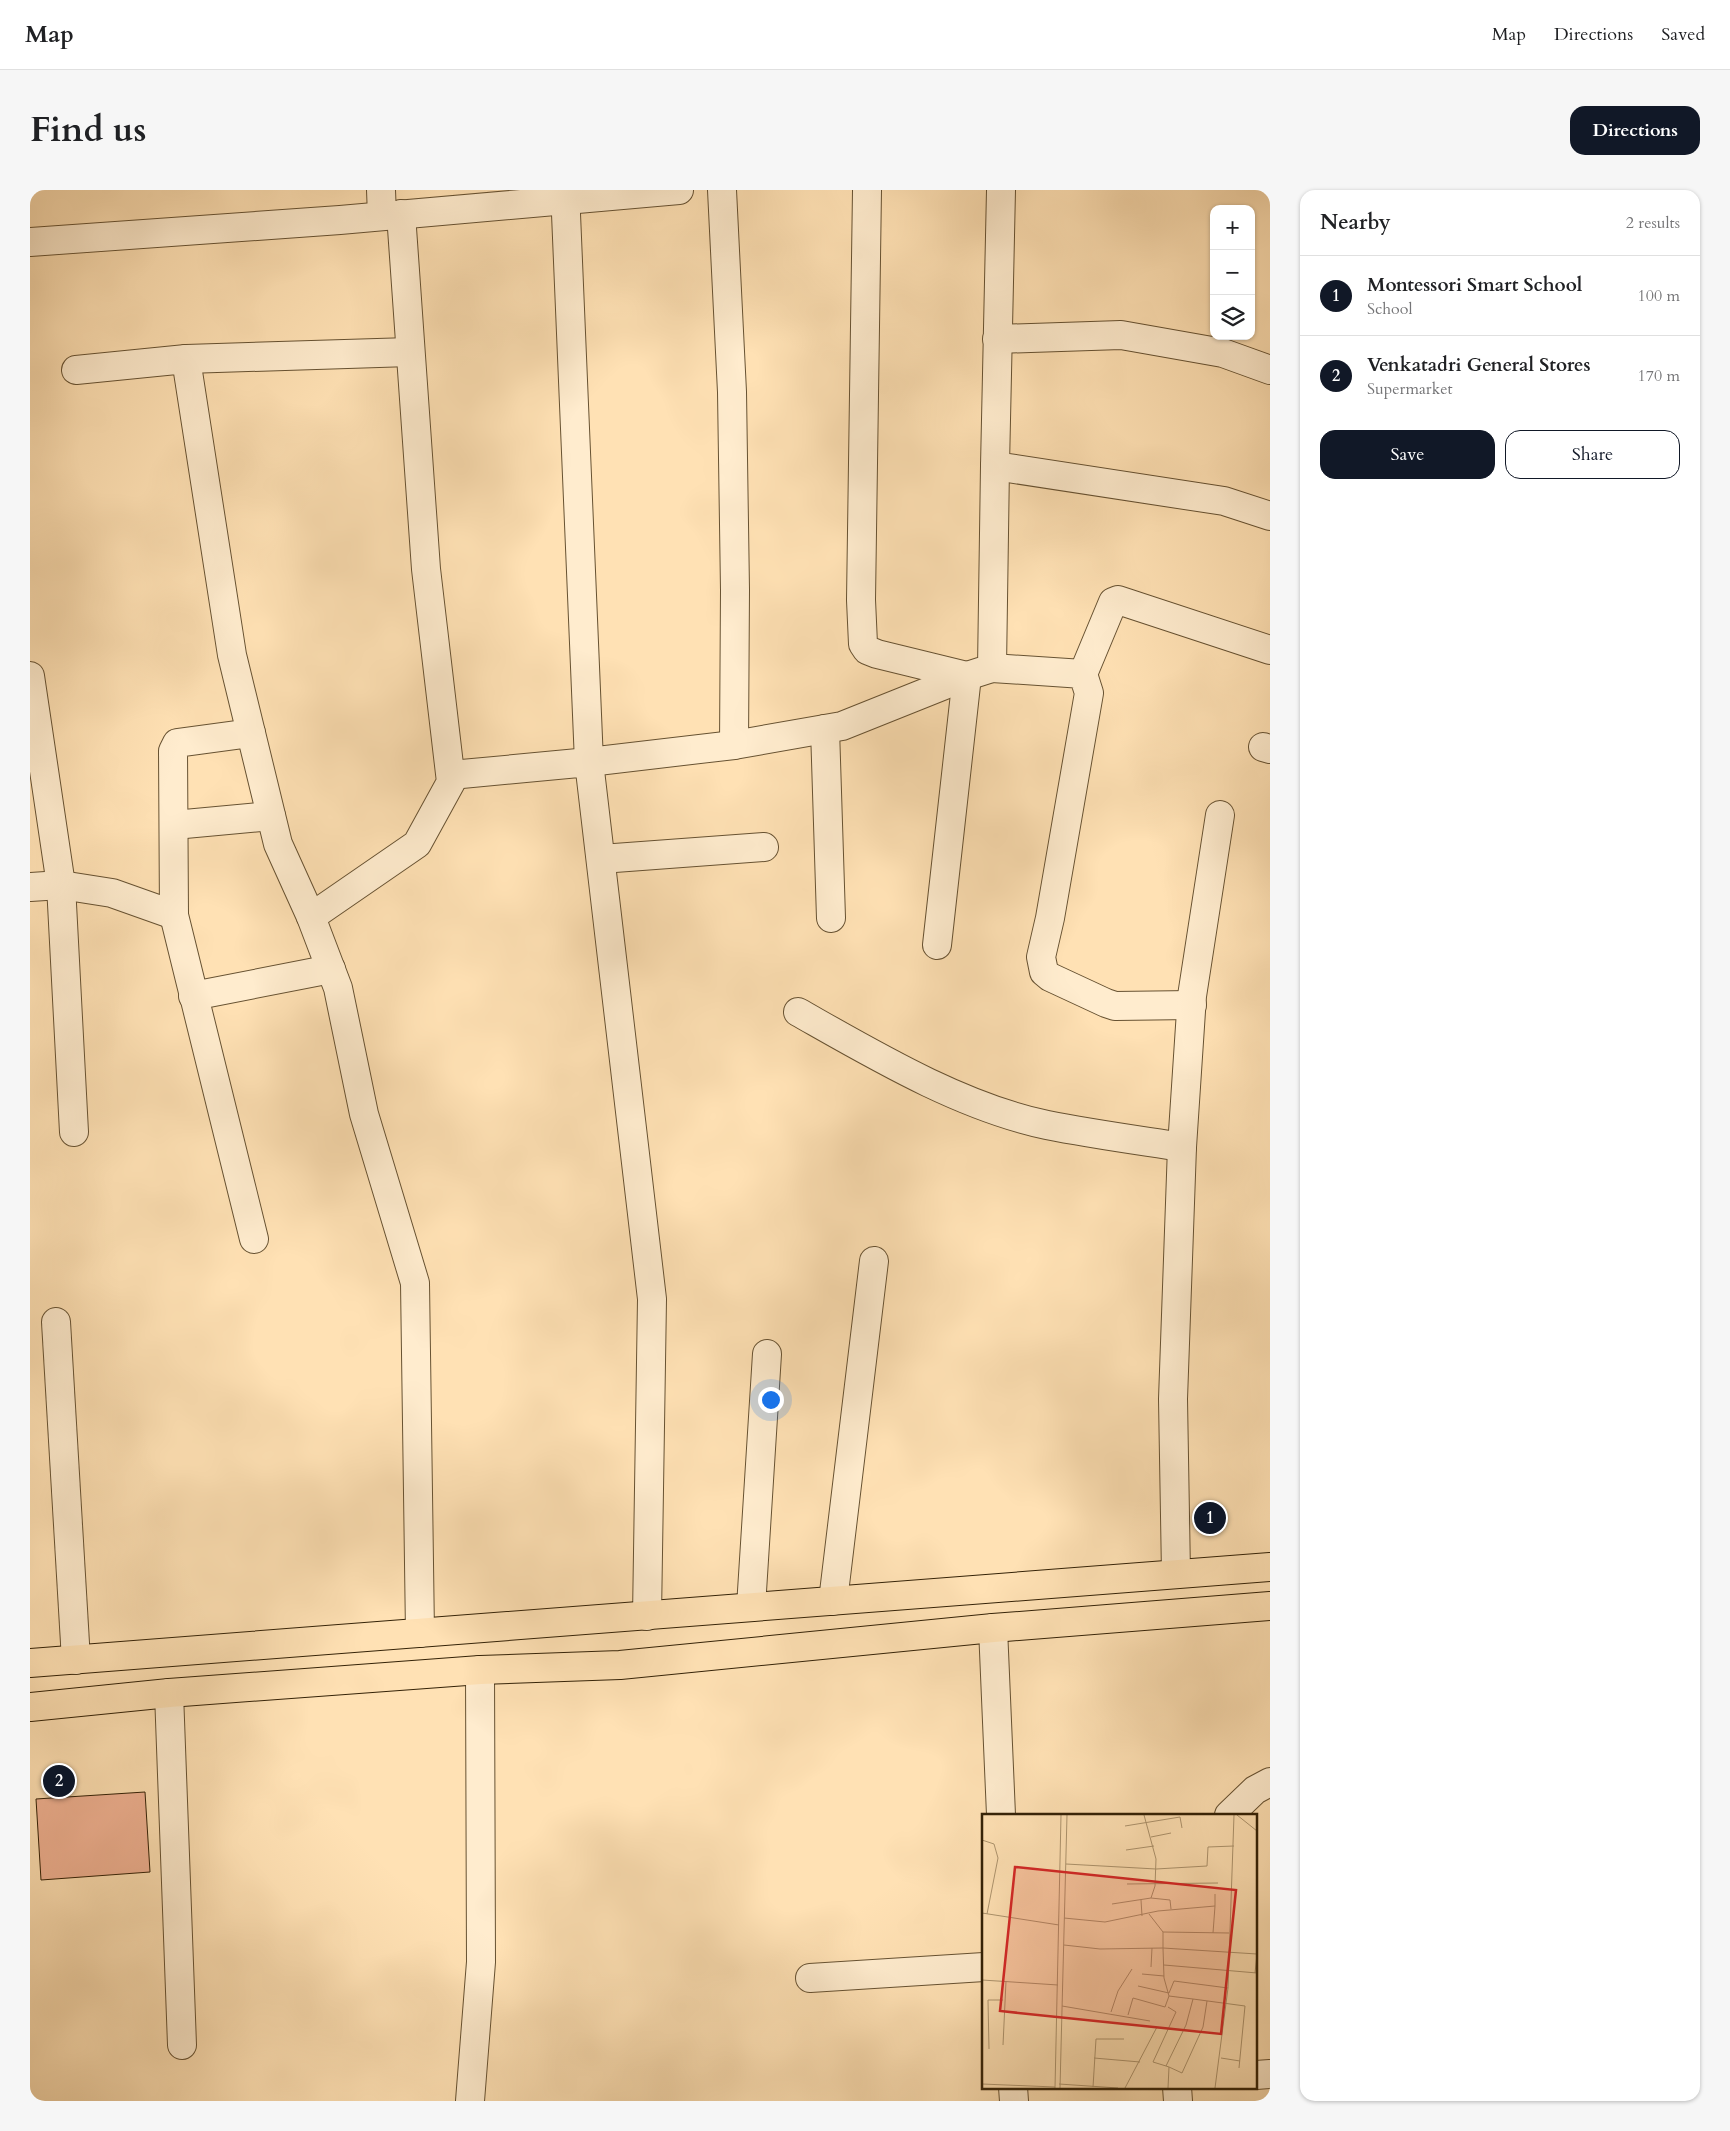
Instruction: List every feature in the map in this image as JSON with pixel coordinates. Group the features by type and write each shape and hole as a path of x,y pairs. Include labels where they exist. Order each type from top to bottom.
{"highway":[{"path":"30,1663 1270,1567"},
{"path":"30,1708 170,1693 480,1670 620,1665 993,1628 1270,1606"}],"street":[{"path":"30,242 388,207 565,195 679,190"},
{"path":"722,190 732,392 735,590 734,744"},
{"path":"867,190 861,600 863,644 867,650 877,654 980,672 1083,674"},
{"path":"937,945 980,672 995,466 1001,190"},
{"path":"565,195 589,762 652,1299 647,1616"},
{"path":"311,917 417,844 451,782 426,569 410,352 388,207"},
{"path":"997,339 1121,335 1223,353 1270,370"},
{"path":"76,370 186,359 410,352"},
{"path":"186,359 232,655 271,816 278,844 311,917 338,988 364,1114 415,1283 420,1633"},
{"path":"995,466 1224,501 1270,516"},
{"path":"1192,1005 1116,1006 1106,1004 1050,977 1044,972 1041,964 1040,957 1050,918 1090,693 1083,674 1114,602 1118,600 1270,650"},
{"path":"450,775 589,762 734,744 842,726 980,672"},
{"path":"30,676 61,885 74,1132"},
{"path":"826,729 830,918"},
{"path":"251,733 177,743 173,751 174,915 254,1239"},
{"path":"1176,1574 1173,1399 1182,1147 1192,1005 1220,815"},
{"path":"174,825 271,816"},
{"path":"601,859 764,847"},
{"path":"30,888 61,885 112,893 174,915"},
{"path":"193,996 331,969"},
{"path":"798,1012 904,1071 991,1109 1046,1125 1182,1147"},
{"path":"833,1601 874,1261"},
{"path":"56,1322 76,1660"},
{"path":"751,1607 767,1354"},
{"path":"993,1628 1001,1814"},
{"path":"470,2101 481,1962 480,1670"},
{"path":"170,1693 182,2045"},
{"path":"1230,1814 1255,1790 1270,1782"},
{"path":"810,1978 982,1967"},
{"path":"1013,2088 1014,2101"},
{"path":"1177,2088 1178,2101"}],"building":[{"path":"145,1792 150,1872 41,1880 36,1799"}],"place":[{"name":"Montessori Smart School","path":"1210,1518"},
{"name":"Venkatadri General Stores","path":"59,1781"}]}
